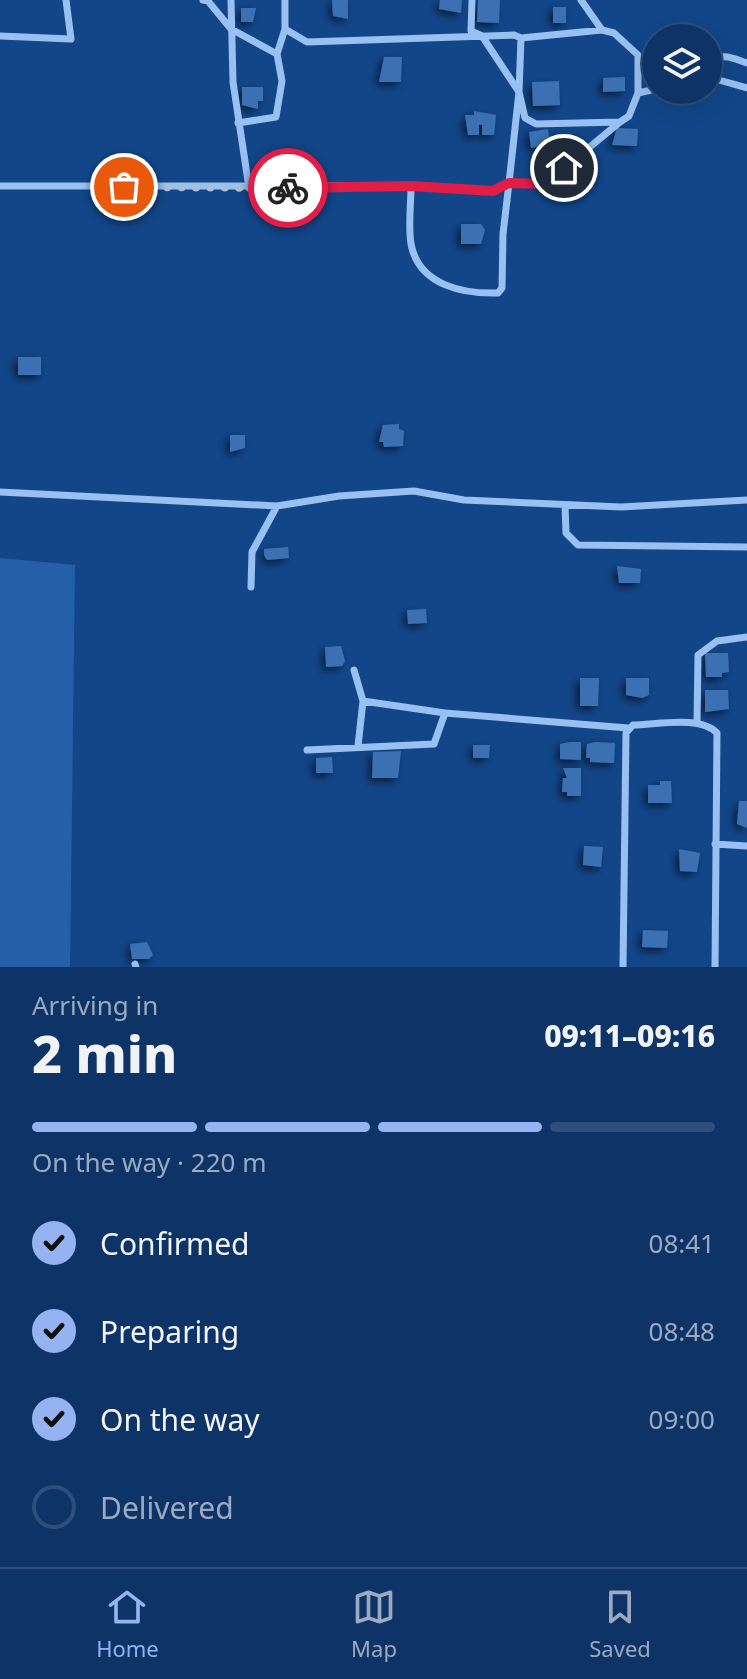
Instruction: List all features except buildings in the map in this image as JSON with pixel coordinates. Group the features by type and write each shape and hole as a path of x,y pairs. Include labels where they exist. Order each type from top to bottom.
{"street":[{"path":"0,36 71,39 66,0"},
{"path":"203,0 208,1 231,29 277,54"},
{"path":"231,0 238,123 249,188"},
{"path":"238,123 276,117 282,81 277,54 285,29 285,0"},
{"path":"472,0 471,31 482,36 519,92 525,118 536,124 620,122"},
{"path":"581,0 602,30"},
{"path":"0,186 411,186 493,191 509,183 545,184 629,116 638,93 638,55 614,33 602,30 521,38 482,36 307,42 293,37 285,29"},
{"path":"411,186 411,245 418,261 449,289 498,293 502,288 503,234 519,92 521,38"},
{"path":"722,55 747,63"},
{"path":"722,81 747,88"},
{"path":"638,93 642,92"},
{"path":"0,492 277,506 339,496 414,491 464,500 621,507 747,500"},
{"path":"565,505 566,533 578,545 747,547"},
{"path":"251,587 252,552 277,506"},
{"path":"697,723 698,655 717,641 747,637"},
{"path":"354,670 363,701 358,746"},
{"path":"363,701 445,713 628,728 697,723 710,726 717,733 715,967"},
{"path":"307,750 434,744 445,713"},
{"path":"623,967 628,728"},
{"path":"715,844 747,846"}],"shaded area":[{"path":"0,558 75,565 70,967 0,967"}],"way so far":[{"path":"124,187 288,188"}],"route":[{"path":"288,188 411,186 493,191 509,183 545,184 564,168"}]}
